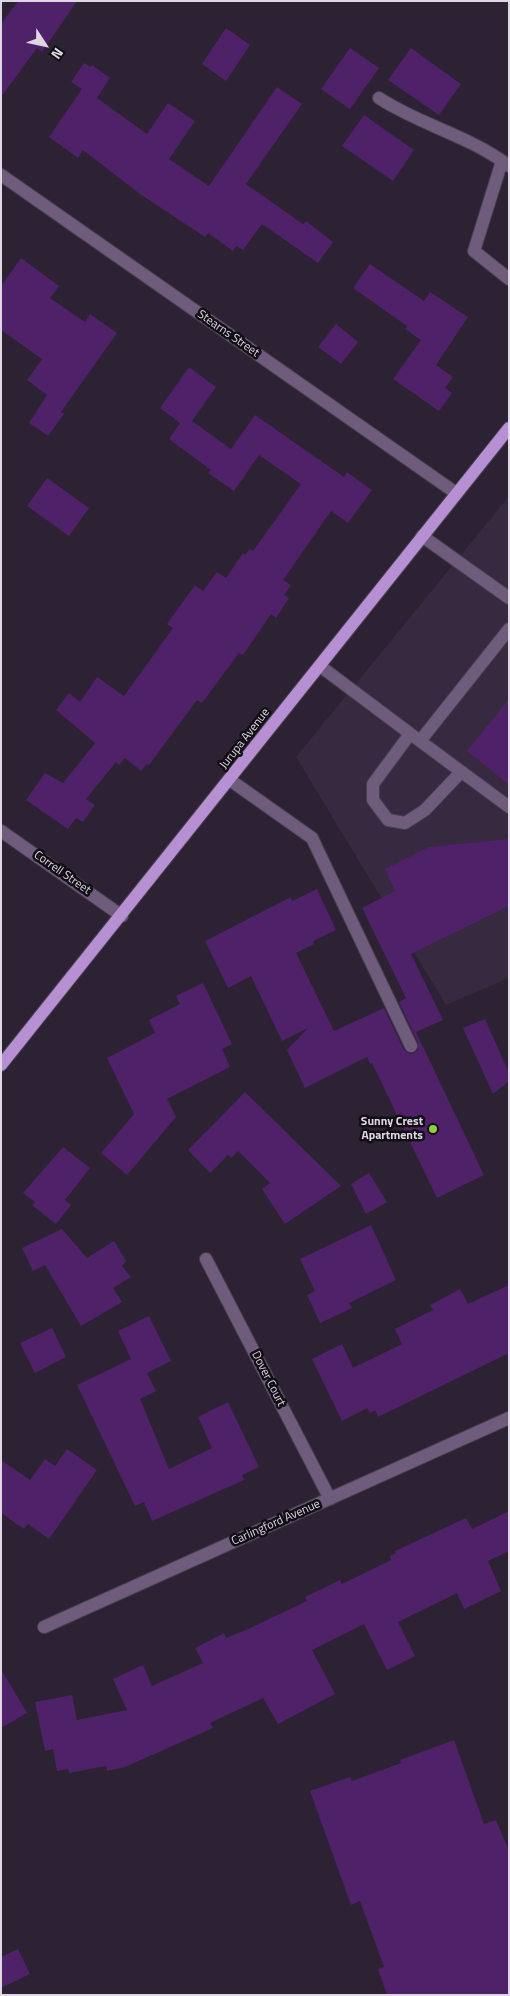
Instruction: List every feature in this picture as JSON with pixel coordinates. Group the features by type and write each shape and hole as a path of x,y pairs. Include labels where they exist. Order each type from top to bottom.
{"main road":[{"name":"Jurupa Avenue","path":"1,1065 122,916 509,428"}],"street":[{"path":"379,98 402,114 492,154 505,164 474,251 509,279"},
{"name":"Stearns Street","path":"1,175 456,493"},
{"path":"422,536 509,598"},
{"path":"461,772 425,810 405,824 388,820 373,800 373,784 509,628"},
{"path":"320,666 509,808"},
{"path":"230,780 312,838 411,1046"},
{"name":"Correll Street","path":"1,831 122,916"},
{"name":"Dover Court","path":"206,1260 330,1499"},
{"name":"Carlingford Avenue","path":"44,1627 509,1418"}],"shaded area":[{"path":"509,496 509,978 446,1005 296,757"}],"building":[{"path":"18,1 77,1 42,52 37,48 1,97 1,24"},
{"path":"226,28 250,45 226,81 202,64"},
{"path":"350,48 379,68 350,109 321,89"},
{"path":"411,48 461,84 439,115 388,80"},
{"path":"84,63 90,67 92,65 110,78 97,98 147,134 168,103 195,121 169,159 209,186 277,87 302,104 246,184 303,224 306,221 333,242 318,263 262,224 243,250 236,246 233,251 208,233 205,237 140,194 83,150 78,158 49,137 82,89 71,82"},
{"path":"364,115 414,150 393,181 342,146"},
{"path":"21,258 59,286 50,298 85,322 90,314 117,333 61,412 64,414 48,436 29,423 47,395 27,380 42,359 1,330 1,286"},
{"path":"370,264 424,301 430,292 468,317 436,365 453,377 445,388 452,393 439,411 393,379 421,340 405,329 407,326 353,288"},
{"path":"336,324 358,342 341,364 318,347"},
{"path":"189,367 216,387 192,421 231,449 255,415 344,477 347,472 372,490 348,523 331,511 283,580 291,585 284,595 289,598 276,618 271,614 243,655 239,653 202,703 197,700 149,765 147,764 141,771 125,758 119,765 116,762 86,799 95,805 83,822 76,818 68,829 26,800 45,773 63,783 95,743 56,710 69,693 80,702 97,677 124,696 173,628 167,624 195,585 203,591 217,572 226,578 243,553 245,555 250,549 253,551 301,484 259,455 234,491 208,473 211,470 169,439 180,423 160,408"},
{"path":"47,478 89,508 69,536 27,506"},
{"path":"509,699 509,785 467,751"},
{"path":"509,839 509,906 411,954 443,1020 416,1032 484,1175 437,1198 372,1063 370,1064 367,1057 305,1088 287,1050 308,1028 282,1041 251,976 228,988 205,941 291,897 292,901 317,889 336,930 313,941 314,944 296,953 334,1031 384,1008 404,1050 410,1054 414,1053 418,1050 418,1043 399,1002 406,998 362,908 395,891 385,869 429,847"},
{"path":"203,983 232,1044 222,1049 230,1067 167,1099 176,1117 127,1175 101,1153 134,1114 107,1058 155,1033 149,1020 180,1004 176,996"},
{"path":"485,1019 509,1073 509,1081 493,1094 463,1028"},
{"path":"245,1092 341,1186 285,1224 262,1189 270,1183 238,1151 231,1158 228,1155 210,1173 188,1150"},
{"path":"63,1147 90,1168 65,1200 71,1205 56,1224 32,1205 35,1202 23,1193"},
{"path":"369,1173 387,1202 366,1214 351,1184"},
{"path":"371,1225 396,1280 349,1303 352,1308 320,1323 307,1295 315,1291 300,1259"},
{"path":"62,1229 87,1258 114,1241 126,1261 122,1266 131,1277 113,1288 122,1302 81,1326 45,1265 33,1271 22,1248"},
{"path":"509,1285 509,1353 378,1417 375,1410 370,1413 367,1408 342,1421 312,1359 342,1344 353,1368 402,1344 395,1329 433,1310 430,1305 460,1289 468,1304"},
{"path":"149,1316 171,1361 147,1373 156,1391 140,1399 169,1469 212,1448 198,1417 228,1402 259,1467 242,1475 244,1480 152,1521 144,1502 135,1506 77,1385 131,1359 118,1331"},
{"path":"52,1328 66,1357 35,1373 20,1343"},
{"path":"67,1449 97,1470 49,1539 28,1524 24,1529 1,1513 1,1460 30,1480 45,1459 55,1466"},
{"path":"509,1511 509,1551 488,1561 501,1591 464,1609 457,1593 398,1622 415,1656 387,1670 364,1624 312,1650 335,1694 278,1724 263,1698 210,1723 213,1728 125,1767 107,1771 106,1766 69,1773 68,1769 57,1771 53,1749 45,1751 35,1702 72,1695 77,1720 127,1710 113,1679 143,1665 152,1686 203,1663 195,1648 224,1633 226,1638 246,1630 307,1601 305,1597 340,1580 342,1584 391,1560 390,1556 396,1553 395,1551 466,1518 472,1529"},
{"path":"1,1669 27,1713 1,1728"},
{"path":"454,1740 484,1824 496,1820 509,1851 509,1995 387,1995 378,1969 384,1967 360,1901 351,1905 310,1791 350,1777 352,1781 401,1763 400,1760"},
{"path":"18,1949 30,1974 1,1988 1,1957"}],"place":[{"name":"Sunny Crest Apartments","path":"433,1129"}]}
